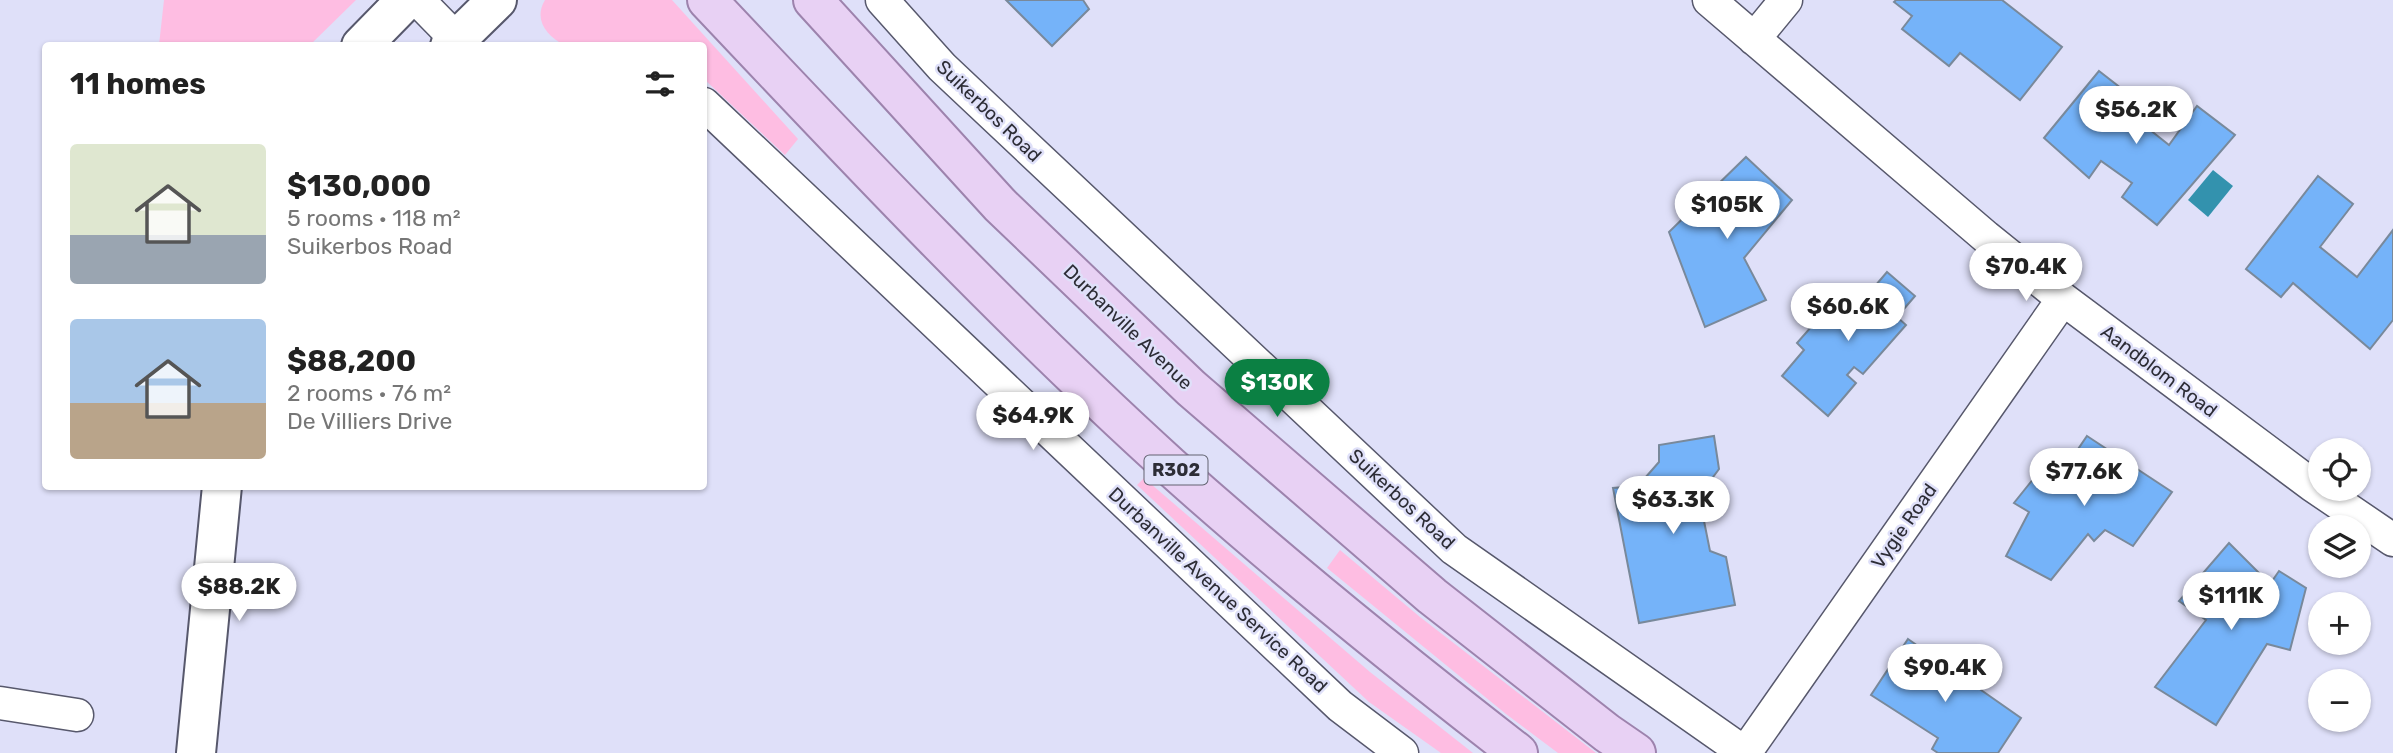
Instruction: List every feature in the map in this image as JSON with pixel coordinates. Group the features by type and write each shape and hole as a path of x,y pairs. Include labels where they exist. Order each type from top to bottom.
{"main road":[{"name":"R302","path":"707,0 858,160 1061,364 1170,466 1319,594 1518,753"},
{"name":"Durbanville Avenue","path":"813,0 1000,205 1191,388 1432,596 1636,753"}],"street":[{"path":"365,42 406,0"},
{"path":"418,0 456,42"},
{"path":"458,42 497,0"},
{"name":"Suikerbos Road","path":"882,0 942,67 1454,549 1745,753"},
{"name":"Aandblom Road","path":"1709,0 1975,228 2063,299 2312,485 2393,540"},
{"path":"1754,39 1786,0"},
{"name":"Durbanville Avenue Service Road","path":"707,107 1340,706 1402,753"},
{"name":"Vygie Road","path":"1745,753 2063,299"},
{"path":"196,753 222,490"},
{"path":"0,703 77,715"}],"shaded area":[{"path":"164,0 356,0 313,42 159,42"},
{"path":"545,0 672,0 798,139 785,155 707,82 707,42 560,42 547,32 541,21"},
{"path":"1144,478 1370,672 1473,753 1441,753 1369,702 1137,485"},
{"path":"1340,550 1420,617 1596,753 1558,753 1506,714 1327,568"}],"water":[{"path":"2213,170 2233,186 2208,217 2188,200"}],"building":[{"path":"1006,0 1083,0 1089,9 1052,46"},
{"path":"2002,0 2062,47 2020,100 1960,53 1949,66 1902,29 1912,16 1894,2"},
{"path":"2099,71 2140,103 2130,114 2169,145 2197,106 2235,135 2157,225 2122,197 2132,183 2101,161 2089,178 2044,138"},
{"path":"1746,157 1792,200 1744,258 1766,300 1705,327 1669,232"},
{"path":"2318,176 2353,204 2320,247 2357,277 2393,230 2393,320 2370,349 2293,283 2281,297 2246,269"},
{"path":"1887,272 1915,296 1897,317 1906,325 1863,374 1854,367 1847,375 1856,383 1828,416 1782,376 1804,350 1797,343 1826,310 1835,317 1863,286 1870,292"},
{"path":"1714,436 1719,469 1699,496 1710,551 1726,557 1735,605 1639,623 1613,488 1638,486 1659,462 1659,445"},
{"path":"2087,436 2172,492 2133,546 2105,530 2094,541 2088,534 2051,580 2006,556 2029,512 2014,503 2042,468 2057,480"},
{"path":"2229,543 2270,584 2279,571 2306,588 2290,650 2267,644 2216,725 2155,687 2206,620 2179,601"},
{"path":"1908,639 2021,718 1998,753 1938,753 1932,749 1938,738 1871,695"}]}
